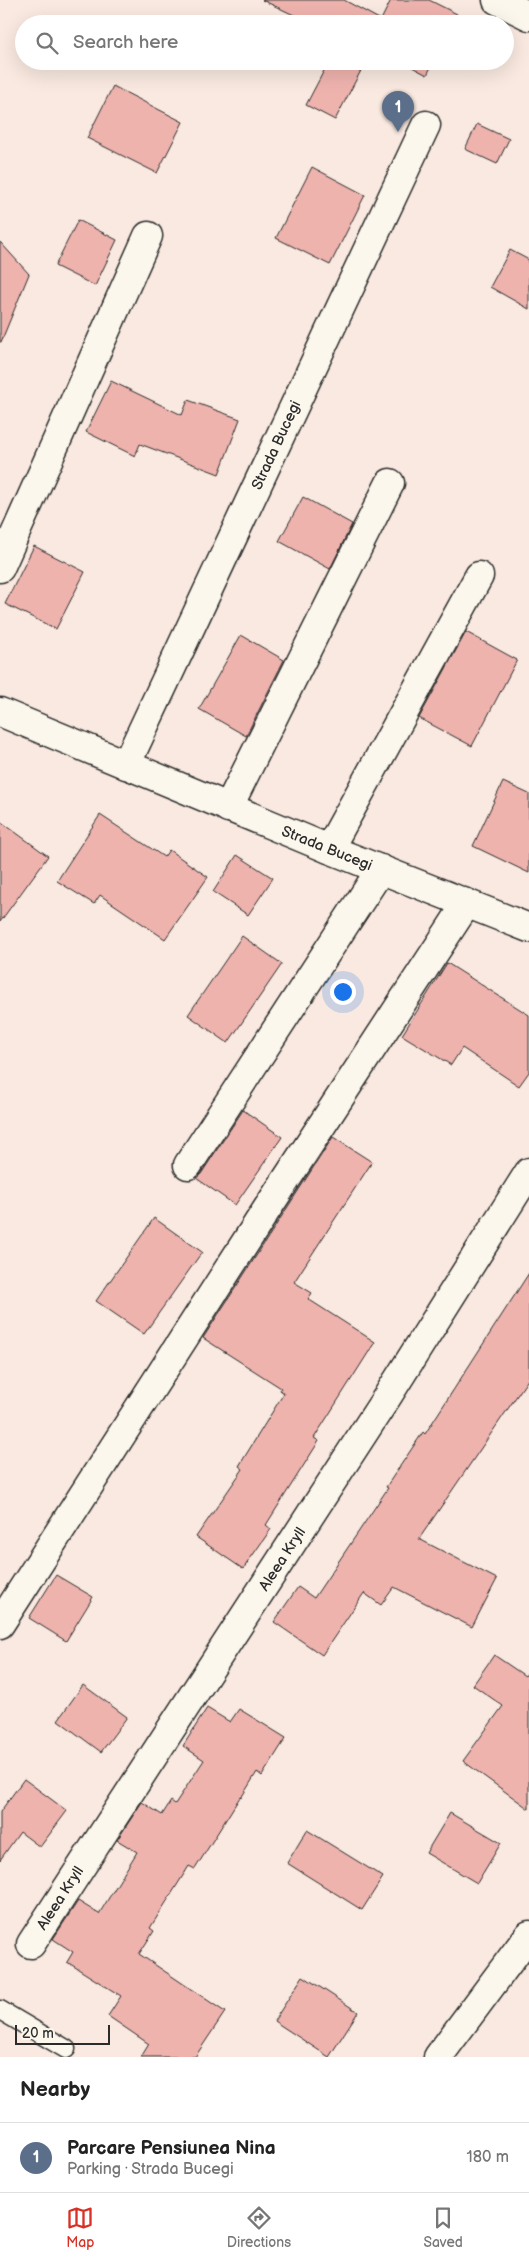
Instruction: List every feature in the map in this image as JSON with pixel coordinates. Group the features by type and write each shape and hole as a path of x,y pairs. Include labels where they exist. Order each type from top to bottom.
{"street":[{"path":"497,0 529,16"},
{"name":"Strada Bucegi","path":"126,765 426,125"},
{"path":"0,568 148,236"},
{"path":"228,808 390,483"},
{"path":"329,849 479,576"},
{"name":"Strada Bucegi","path":"0,712 228,808 529,928"},
{"path":"188,1165 381,869"},
{"path":"0,1624 267,1208 467,902"},
{"name":"Aleea Kryll","path":"31,1944 360,1438 529,1172"},
{"path":"438,2057 529,1935"}],"lane":[{"path":"0,2010 66,2049"}],"building":[{"path":"262,0 344,0 372,15 294,15"},
{"path":"391,0 429,0 457,14 384,15"},
{"path":"324,70 361,70 335,120 306,105"},
{"path":"418,70 430,70 427,75"},
{"path":"113,86 183,122 157,173 87,138"},
{"path":"477,124 509,139 497,164 465,149"},
{"path":"312,167 365,195 330,265 276,238"},
{"path":"78,220 117,240 95,286 55,266"},
{"path":"0,242 29,274 1,342 0,342"},
{"path":"510,250 529,260 529,309 490,287"},
{"path":"111,381 182,415 188,400 240,419 219,474 140,444 135,456 86,432"},
{"path":"303,497 352,524 330,569 279,541"},
{"path":"34,546 85,572 56,629 5,604"},
{"path":"466,632 517,660 472,746 419,718"},
{"path":"241,635 284,660 246,736 199,709"},
{"path":"503,782 529,794 529,873 473,846"},
{"path":"100,815 164,857 169,850 208,877 165,939 100,895 94,904 57,881"},
{"path":"0,821 48,856 0,922"},
{"path":"237,855 273,878 248,915 213,892"},
{"path":"242,936 282,964 228,1043 188,1015"},
{"path":"447,963 529,1015 529,1072 519,1086 462,1048 451,1065 402,1035"},
{"path":"243,1110 282,1137 235,1205 196,1178 201,1174"},
{"path":"333,1137 372,1162 294,1282 312,1293 308,1299 375,1342 314,1438 319,1441 266,1525 271,1529 243,1569 196,1537 243,1469 239,1466 284,1393 280,1390 281,1388 203,1338"},
{"path":"154,1218 202,1252 144,1334 96,1301"},
{"path":"529,1273 529,1378 419,1539 497,1579 472,1627 394,1587 381,1605 364,1593 322,1655 274,1622 298,1587 314,1598 423,1432 425,1434"},
{"path":"56,1575 93,1597 66,1641 29,1618"},
{"path":"494,1655 525,1676 529,1671 529,1809 463,1761 503,1706 473,1685"},
{"path":"83,1685 127,1717 101,1752 58,1720"},
{"path":"207,1708 230,1722 239,1709 286,1738 262,1776 257,1772 195,1869 189,1866 150,1928 154,1931 139,1954 225,2012 195,2057 141,2057 149,2044 108,2016 121,1996 67,1962 73,1952 53,1939 78,1901 99,1914 137,1852 117,1840 142,1802 162,1815 171,1801 175,1804 204,1760 183,1746"},
{"path":"24,1779 67,1811 40,1847 20,1832 0,1860 0,1812"},
{"path":"450,1813 501,1843 477,1883 426,1853"},
{"path":"307,1830 383,1877 362,1910 287,1863"},
{"path":"303,1976 358,2012 329,2057 274,2021"}],"place":[{"name":"Parcare Pensiunea Nina","path":"398,132"}]}
